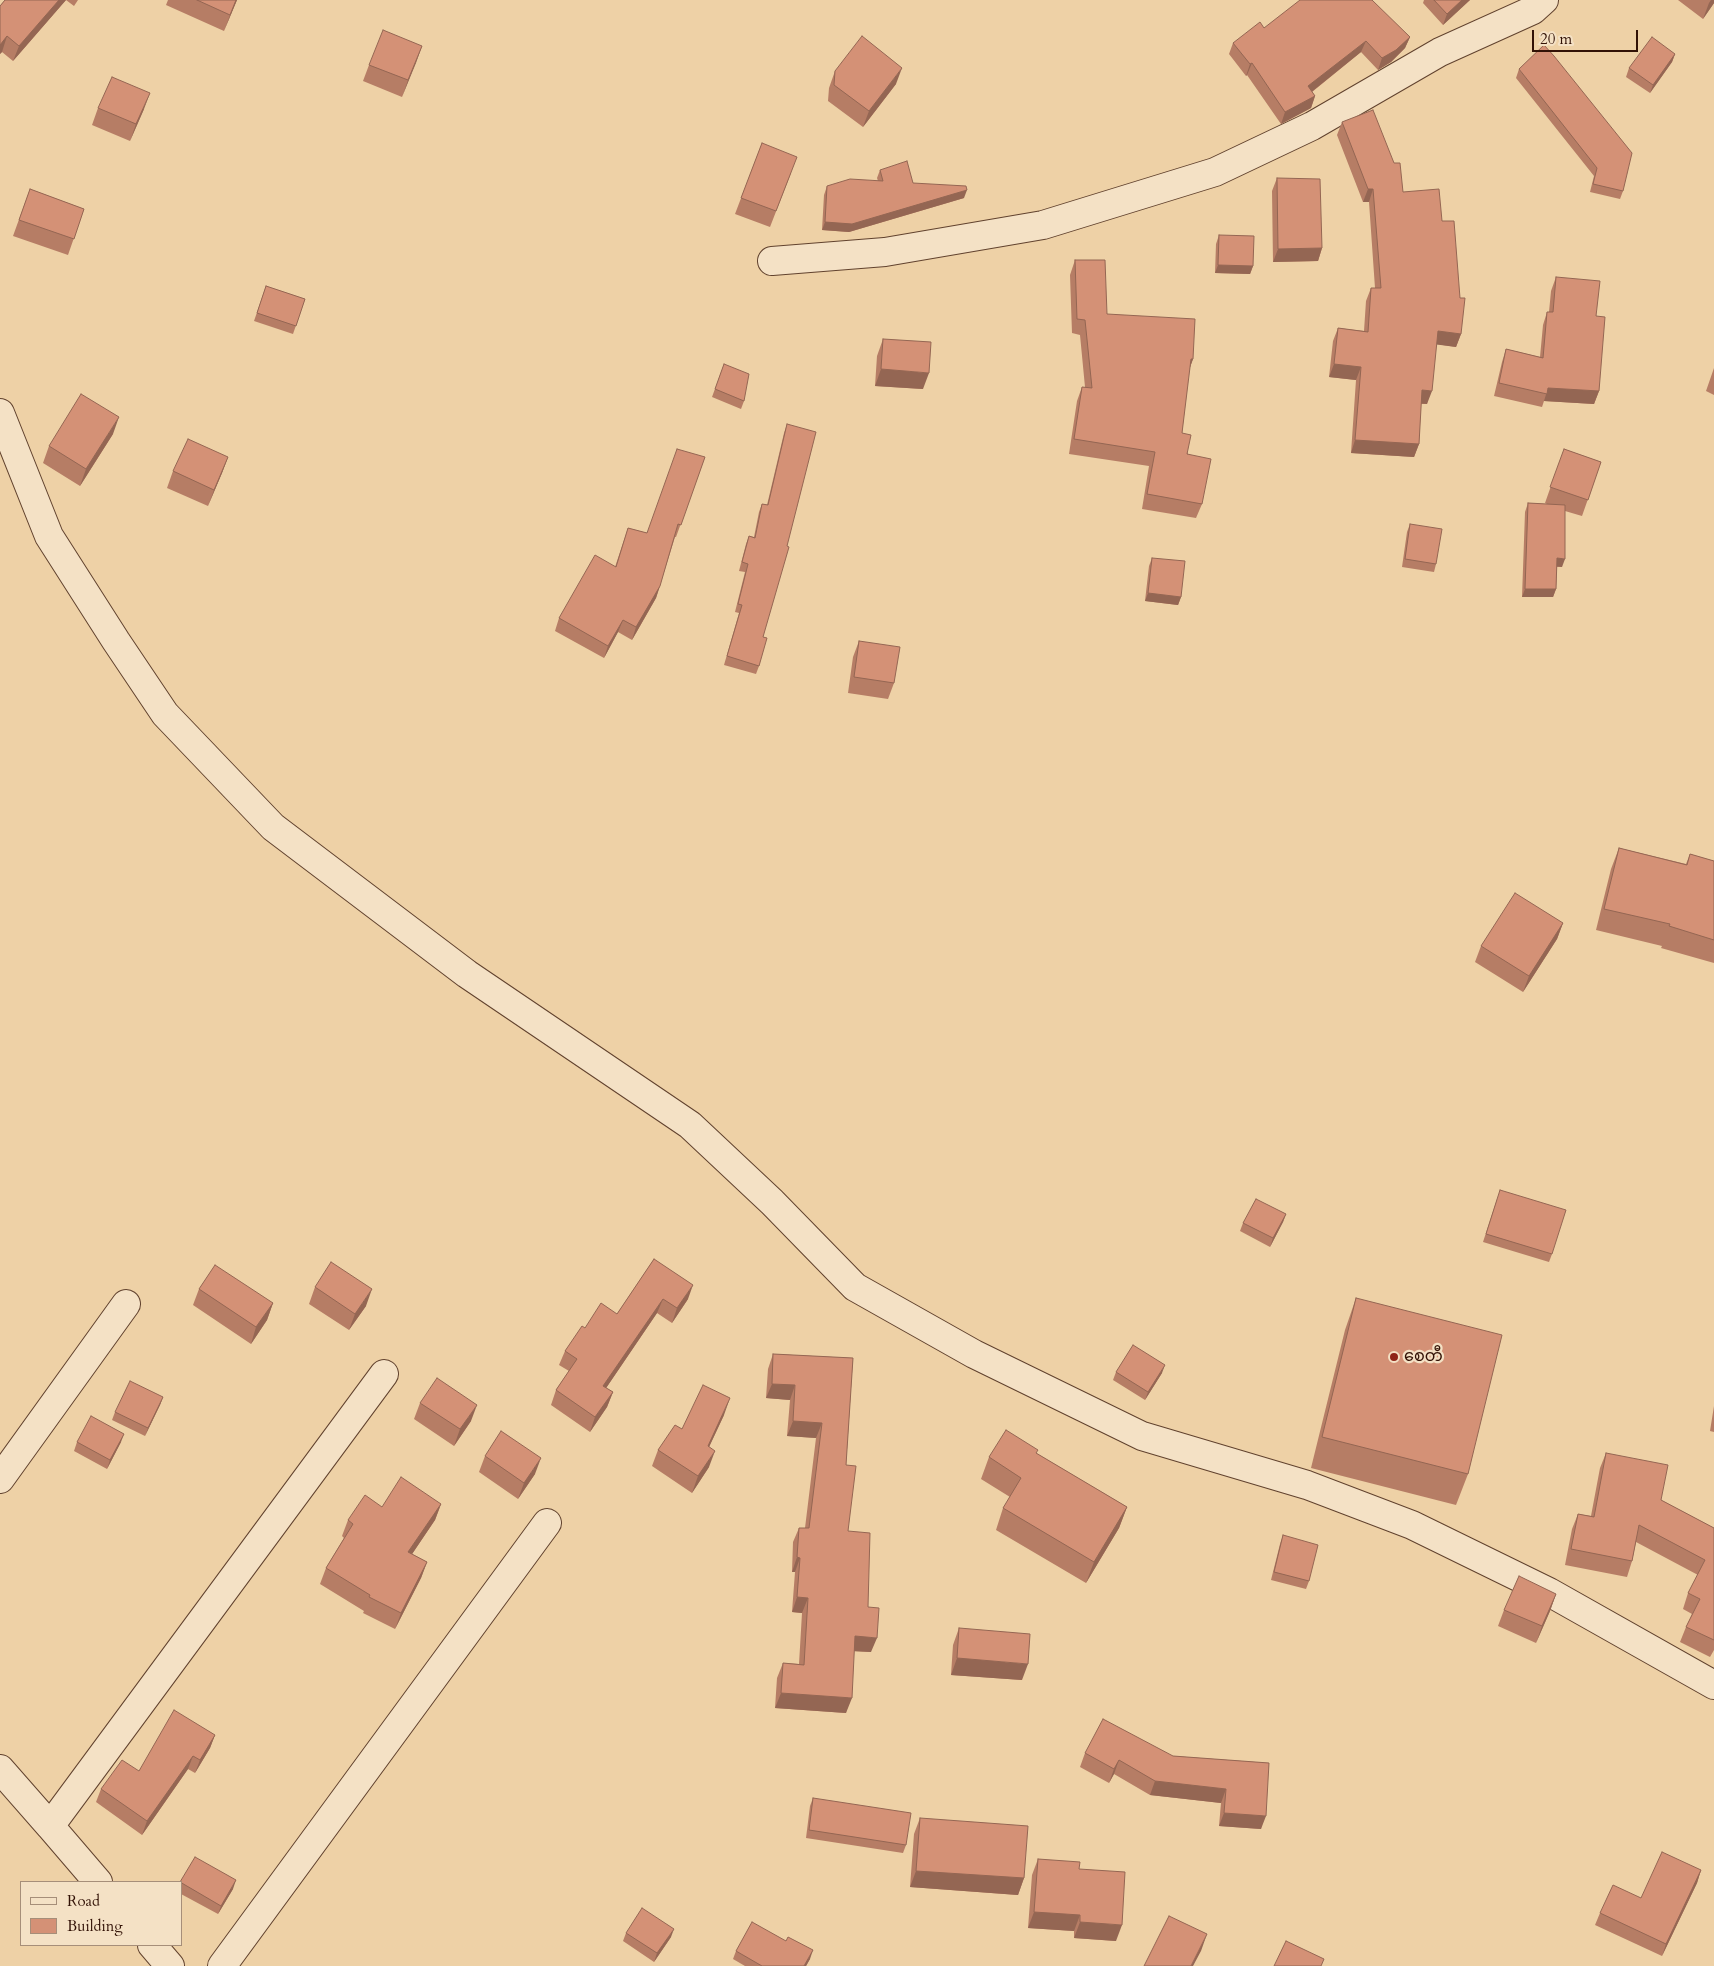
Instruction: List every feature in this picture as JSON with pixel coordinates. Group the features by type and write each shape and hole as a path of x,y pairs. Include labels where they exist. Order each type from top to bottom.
{"street":[{"path":"772,261 885,252 1043,224 1215,172 1312,126 1440,52 1533,10 1544,0"},
{"path":"0,413 49,536 116,641 165,714 273,827 467,974 690,1126 772,1202 856,1287 974,1354 1142,1436 1307,1485 1412,1525 1549,1592 1714,1684"},
{"path":"0,1479 126,1304"},
{"path":"50,1826 384,1374"},
{"path":"222,1966 547,1524"},
{"path":"0,1769 97,1881"},
{"path":"153,1946 170,1966"}],"building":[{"path":"5,0 59,0 19,46 7,36 0,45 0,6"},
{"path":"197,0 236,0 230,15"},
{"path":"1300,0 1372,0 1410,37 1396,50 1382,58 1366,41 1308,86 1315,96 1285,112 1252,63 1250,64 1233,43 1260,22 1264,28"},
{"path":"1434,0 1462,0 1447,14"},
{"path":"383,30 422,46 408,80 369,65"},
{"path":"862,36 902,68 869,111 834,85 835,71"},
{"path":"1652,37 1675,54 1653,85 1629,68"},
{"path":"1544,45 1632,153 1623,191 1593,184 1597,168 1519,69"},
{"path":"112,77 150,93 136,124 98,108"},
{"path":"1373,110 1394,163 1400,163 1403,192 1439,189 1442,221 1454,221 1460,298 1465,298 1461,334 1438,331 1432,391 1422,390 1419,444 1355,440 1361,367 1334,364 1338,328 1368,332 1371,288 1381,288 1373,189 1368,189 1342,122"},
{"path":"762,143 797,157 776,211 741,198"},
{"path":"907,161 913,183 966,186 967,190 852,224 825,222 827,186 850,179 883,181 880,170"},
{"path":"1277,178 1320,179 1322,248 1278,249"},
{"path":"30,189 84,209 74,239 19,220"},
{"path":"1219,235 1254,236 1253,266 1218,265"},
{"path":"1075,260 1105,260 1107,314 1195,319 1193,359 1191,359 1182,433 1191,435 1187,454 1211,459 1202,504 1147,494 1155,452 1074,439 1082,387 1092,388 1085,320 1077,319"},
{"path":"1556,277 1600,281 1596,316 1605,317 1599,391 1548,388 1547,394 1499,383 1506,349 1543,358 1547,312 1553,312"},
{"path":"266,286 305,299 296,326 257,313"},
{"path":"883,339 931,342 929,373 881,369"},
{"path":"724,364 749,374 744,401 715,389"},
{"path":"81,394 119,417 86,469 49,446"},
{"path":"787,424 816,432 787,546 789,547 763,637 767,638 759,666 727,656 742,605 738,604 748,564 742,562 749,536 755,538 762,504 768,505"},
{"path":"188,439 228,457 214,490 173,471"},
{"path":"677,449 705,457 681,525 678,524 660,586 636,627 623,620 608,646 559,618 595,555 616,567 628,528 647,533"},
{"path":"1564,449 1601,462 1588,500 1550,487"},
{"path":"1528,503 1565,505 1565,559 1557,558 1556,589 1525,589"},
{"path":"1410,524 1442,529 1436,564 1405,559"},
{"path":"1152,558 1185,561 1181,597 1148,593"},
{"path":"859,641 900,647 894,683 854,677"},
{"path":"1619,848 1687,865 1690,854 1714,861 1714,940 1669,926 1670,924 1604,909"},
{"path":"1515,893 1563,923 1529,976 1481,946"},
{"path":"1500,1190 1566,1210 1552,1254 1486,1234"},
{"path":"1256,1199 1286,1214 1273,1238 1243,1223"},
{"path":"654,1259 693,1285 677,1308 663,1299 603,1386 613,1392 595,1417 556,1390 577,1359 565,1351 582,1326 585,1328 601,1303 617,1314"},
{"path":"331,1262 372,1289 355,1314 315,1287"},
{"path":"215,1265 273,1303 256,1327 199,1289"},
{"path":"1356,1298 1502,1335 1468,1474 1322,1437"},
{"path":"1133,1345 1165,1365 1148,1392 1116,1372"},
{"path":"773,1354 853,1358 846,1465 856,1466 848,1531 870,1533 868,1607 879,1608 877,1638 855,1636 852,1698 781,1693 783,1663 804,1665 808,1598 797,1597 800,1558 797,1557 799,1528 809,1528 822,1423 793,1421 795,1385 772,1384"},
{"path":"437,1378 477,1405 460,1429 420,1403"},
{"path":"130,1381 163,1397 148,1428 115,1412"},
{"path":"703,1385 730,1398 708,1446 715,1451 698,1476 658,1450 675,1425 682,1429"},
{"path":"91,1416 124,1434 110,1460 77,1442"},
{"path":"1006,1430 1038,1450 1036,1453 1127,1507 1094,1562 1003,1508 1021,1478 989,1457"},
{"path":"501,1431 541,1458 524,1483 485,1456"},
{"path":"1606,1453 1668,1465 1661,1500 1714,1528 1714,1640 1686,1627 1700,1599 1688,1593 1705,1560 1639,1525 1632,1561 1571,1549 1578,1514 1594,1517"},
{"path":"401,1477 441,1504 408,1552 427,1562 401,1613 369,1597 370,1595 326,1568 353,1524 348,1520 365,1495 382,1507"},
{"path":"1283,1535 1318,1545 1309,1581 1274,1572"},
{"path":"1519,1576 1556,1594 1542,1626 1504,1610"},
{"path":"959,1628 1030,1634 1028,1664 957,1658"},
{"path":"174,1710 215,1735 200,1760 193,1756 147,1821 101,1789 122,1760 139,1771"},
{"path":"1103,1719 1173,1756 1269,1763 1266,1816 1224,1813 1226,1789 1155,1781 1119,1760 1114,1769 1085,1753"},
{"path":"813,1798 911,1813 906,1845 809,1830"},
{"path":"920,1818 1028,1826 1024,1878 916,1871"},
{"path":"1662,1852 1701,1870 1666,1944 1600,1913 1613,1885 1641,1898"},
{"path":"195,1857 236,1880 221,1906 181,1881"},
{"path":"1038,1859 1080,1862 1079,1869 1125,1872 1122,1925 1080,1922 1080,1915 1034,1912"},
{"path":"642,1908 674,1929 657,1953 626,1933"},
{"path":"1169,1916 1207,1934 1191,1966 1144,1966"},
{"path":"752,1922 786,1941 788,1937 813,1950 804,1966 762,1966 736,1951"},
{"path":"1286,1941 1324,1959 1321,1966 1274,1966"}],"place":[{"name":"စေတီ","path":"1394,1357"}]}
